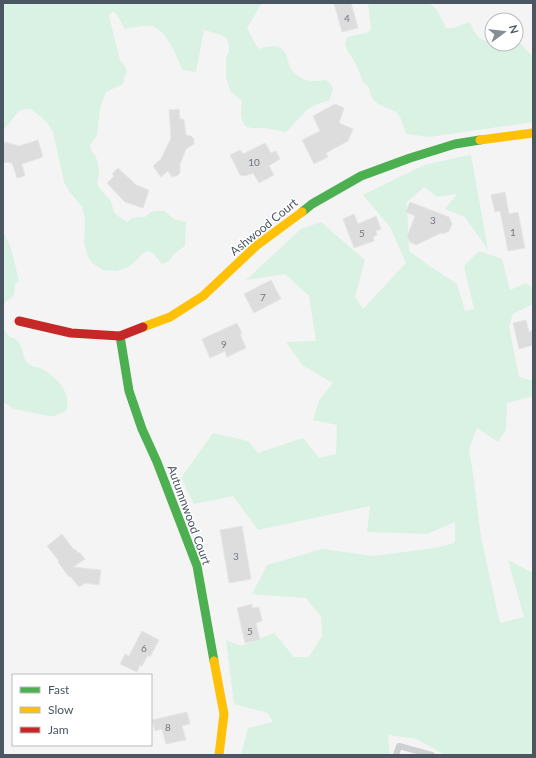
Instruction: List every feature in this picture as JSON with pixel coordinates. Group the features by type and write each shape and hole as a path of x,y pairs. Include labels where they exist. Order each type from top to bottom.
{"street":[{"name":"Ashwood Court","path":"19,321 71,333 120,336 170,317 199,299 256,246 312,204 361,176 410,158 455,144 533,133"},
{"name":"Autumnwood Court","path":"120,336 129,392 142,429 157,462 197,566 224,714 219,755"}],"lane":[{"path":"396,755 399,746 432,755"}],"green space":[{"path":"3,3 263,3 247,28 259,49 271,46 281,48 287,56 291,69 297,75 309,81 326,80 331,84 333,90 329,101 311,107 286,132 265,128 246,127 241,117 242,101 231,92 226,78 226,58 229,52 227,39 222,35 204,30 196,72 183,70 166,37 161,32 150,26 125,29 113,11 109,16 120,60 125,66 127,72 123,84 106,92 100,108 97,136 90,145 98,163 99,174 97,183 100,189 111,201 114,212 127,222 133,218 145,217 151,212 164,211 174,219 186,222 185,246 175,253 168,262 162,264 154,254 149,251 143,253 128,267 117,271 103,270 92,263 88,257 84,243 85,220 82,207 69,191 64,182 53,132 46,121 30,109 24,109 18,112 3,131"},
{"path":"368,3 429,3 437,10 446,28 453,28 470,22 480,39 484,40 484,52 524,52 524,47 533,57 533,122 430,137 406,134 400,117 396,112 378,104 372,98 368,86 363,82 356,64 345,44 347,37 366,33 371,29"},
{"path":"471,155 488,250 465,217 445,209 457,194 437,197 424,187 407,202 409,251 457,284 465,311 474,309 464,266 479,251 502,259 510,290 526,283 533,288 533,304 513,314 509,326 519,377 533,381 533,396 507,403 506,430 498,442 477,428 469,450 481,537 500,623 524,617 508,560 533,573 533,755 445,755 417,739 388,735 390,755 241,755 248,728 273,722 268,713 234,704 226,640 241,646 274,633 294,657 309,657 322,636 321,617 306,598 252,594 267,565 322,549 373,556 435,548 455,543 455,522 427,534 367,532 370,506 258,530 233,496 194,504 181,478 213,433 248,441 258,453 303,438 319,458 336,454 337,425 313,420 319,400 333,383 302,365 286,342 316,341 309,296 285,274 246,280 301,229 321,222 365,260 355,297 363,309 406,263 390,227 363,195 424,165"},
{"path":"3,231 11,248 19,281 15,284 14,295 3,304"},
{"path":"3,329 8,335 18,342 27,363 47,372 62,386 67,398 68,405 66,411 54,416 48,416 14,409 3,402"}],"building":[{"path":"334,3 351,3 358,28 342,32"},
{"path":"335,104 344,108 339,123 353,129 348,141 326,153 328,157 314,164 302,140 320,131 313,116"},
{"path":"179,109 180,119 184,119 186,135 191,136 194,139 194,144 186,149 180,164 180,173 177,176 172,177 168,171 161,177 153,166 161,159 171,138 169,110"},
{"path":"38,140 43,157 22,164 25,176 17,178 12,163 3,162 3,148 5,142 19,146"},
{"path":"265,143 271,153 276,151 280,159 269,166 274,175 259,183 253,173 245,176 240,175 230,155 240,150 243,154"},
{"path":"118,168 136,185 149,190 143,208 125,202 107,183 114,176 112,174"},
{"path":"505,192 509,214 518,212 525,248 508,251 500,211 495,212 491,195"},
{"path":"410,202 449,217 452,224 449,231 443,234 441,233 416,245 410,242 407,237 415,216 406,212"},
{"path":"354,214 358,224 376,216 381,229 376,231 377,235 373,237 374,241 354,248 343,219"},
{"path":"271,280 281,299 254,313 244,294"},
{"path":"526,320 529,332 533,330 533,345 519,349 513,323"},
{"path":"237,323 242,333 240,334 246,348 227,357 225,351 210,358 202,339"},
{"path":"242,526 251,579 229,583 220,530"},
{"path":"62,534 74,550 75,549 78,553 79,552 85,559 73,567 101,570 99,585 85,583 79,587 70,576 69,577 58,562 59,561 47,546"},
{"path":"252,604 252,608 259,607 262,621 256,623 260,640 245,643 237,608"},
{"path":"142,631 159,640 150,657 148,655 142,666 140,665 137,672 120,664 125,654 129,656"},
{"path":"187,712 190,724 182,726 186,740 166,744 162,729 155,731 152,720"}],"traffic: fast":[{"path":"302,212 312,204 361,176 410,158 455,144 480,140"},
{"path":"120,336 129,391 142,429 157,462 197,566 214,661"}],"traffic: slow":[{"path":"480,140 533,133"},
{"path":"143,327 170,317 203,296 256,246 302,212"},
{"path":"214,661 224,714 219,755"}],"traffic: jam":[{"path":"19,321 71,333 120,336 143,327"}]}
